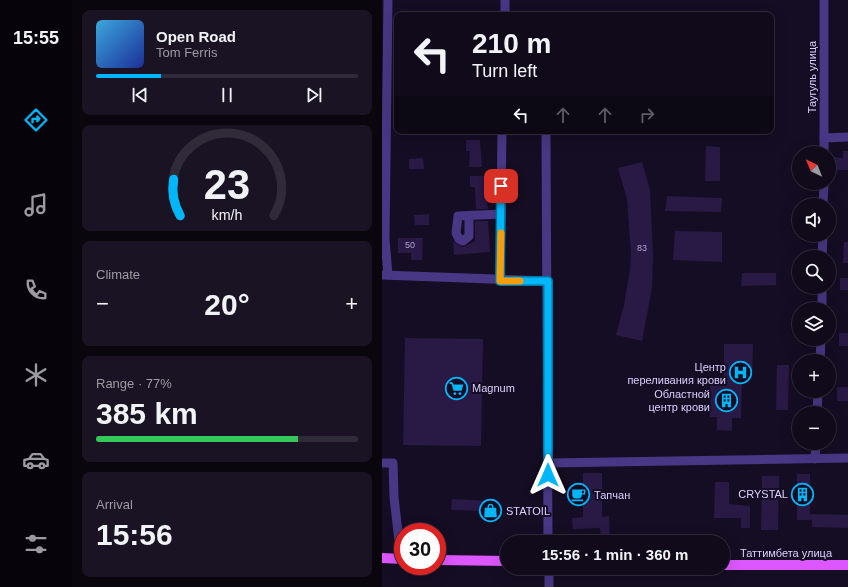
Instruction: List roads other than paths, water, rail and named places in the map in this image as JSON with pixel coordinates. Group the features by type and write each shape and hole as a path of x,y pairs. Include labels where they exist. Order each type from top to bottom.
{"main road":[{"path":"382,558 394,559"},
{"path":"446,560 500,561"},
{"name":"Таттимбета улица","path":"730,565 848,565"}],"street":[{"path":"388,0 385,275 500,281 548,281"},
{"path":"505,0 505,12"},
{"name":"Таугуль улица","path":"824,0 824,146"},
{"path":"500,281 502,134"},
{"path":"546,134 548,281 548,535"},
{"path":"824,138 848,138"},
{"path":"469,216 501,214"},
{"path":"815,459 816,450"},
{"path":"548,463 848,458"},
{"path":"382,464 393,463 394,497 397,523"},
{"path":"549,575 549,587"}],"place":[{"name":"Центр переливания крови","path":"741,373"},
{"name":"Magnum","path":"457,388"},
{"name":"Областной центр крови","path":"726,400"},
{"name":"CRYSTAL","path":"803,494"},
{"name":"Тапчан","path":"579,495"},
{"name":"STATOIL","path":"491,511"}]}
